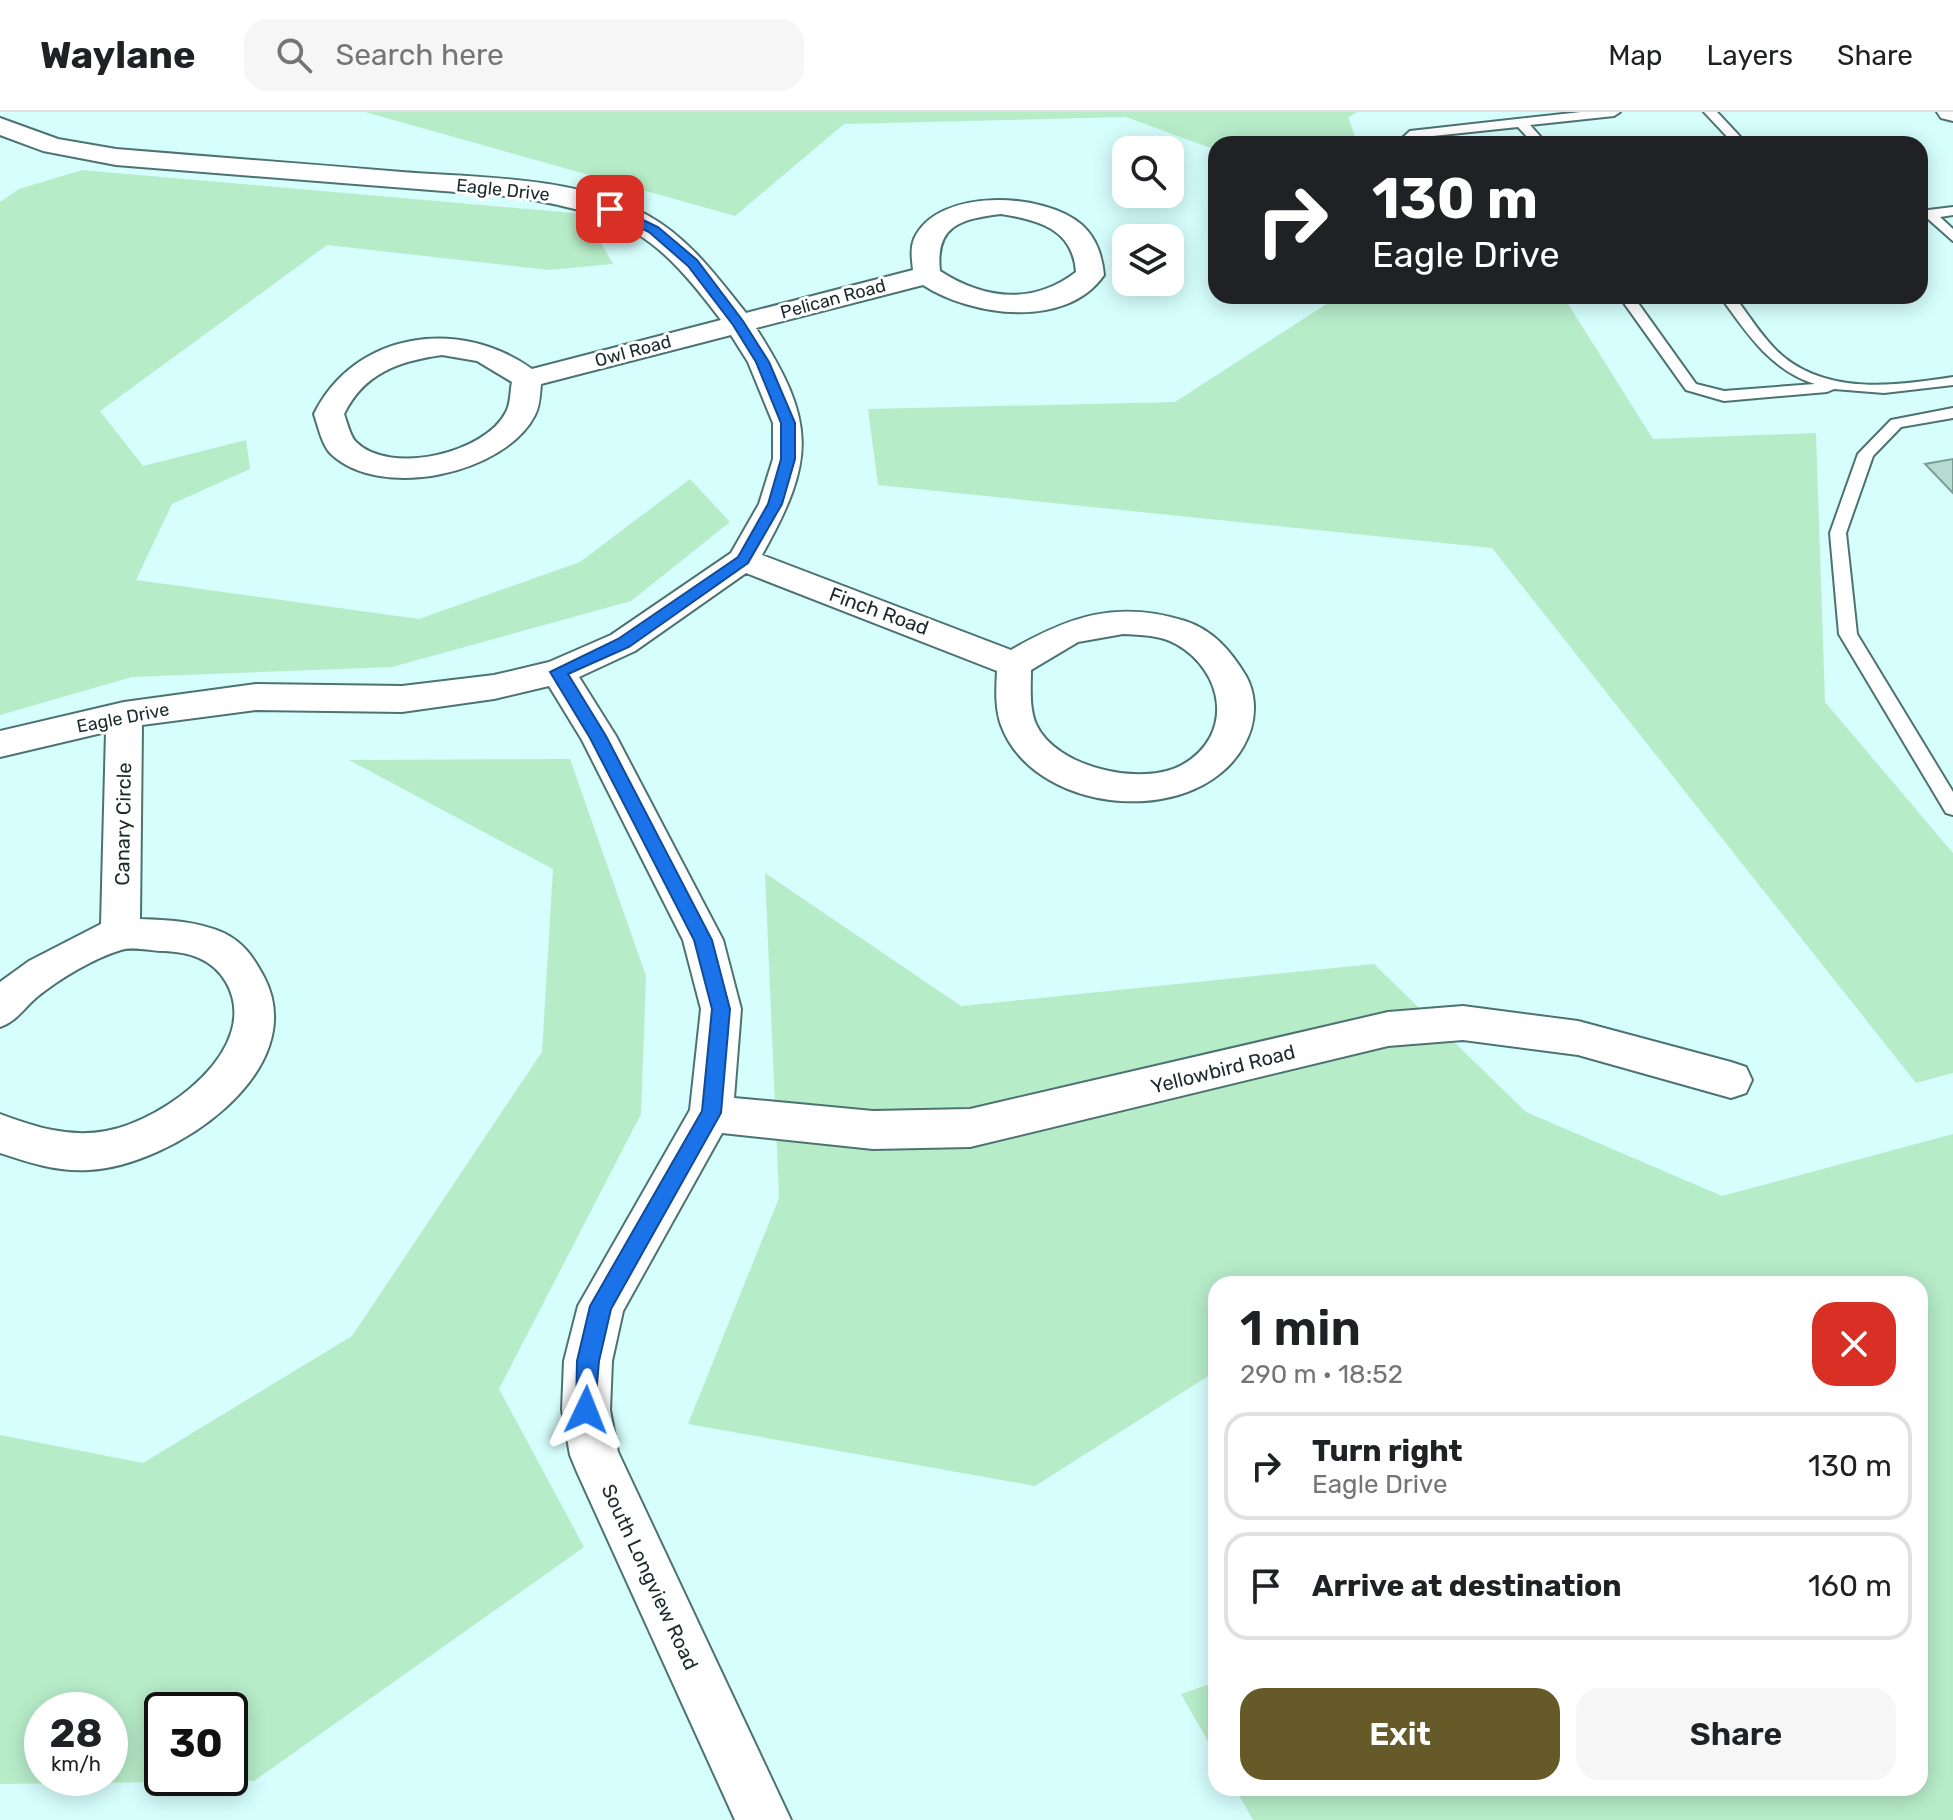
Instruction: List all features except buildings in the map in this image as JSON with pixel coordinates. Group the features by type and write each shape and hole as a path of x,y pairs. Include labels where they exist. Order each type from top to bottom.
{"street":[{"name":"Eagle Drive","path":"0,126 52,146 116,157 518,189 584,201 653,230 692,263 739,324 763,362 788,423 788,459 782,483 743,560 623,643 558,672 494,687 402,699 256,697 124,715 0,744"},
{"path":"980,208 1022,209 1068,226 1082,236 1091,255 1090,275 1075,289 1060,297 1032,304 977,300 945,288 927,275 925,248 928,236 959,214 980,208"},
{"name":"Pelican Road","path":"739,324 927,275"},
{"name":"Owl Road","path":"527,379 739,324"},
{"path":"471,348 496,356 527,379 522,412 514,423 495,441 450,462 381,467 342,447 329,414 337,394 351,378 381,359 411,350 471,348"},
{"name":"Finch Road","path":"743,560 1014,664"},
{"path":"1123,622 1159,625 1186,634 1224,666 1235,685 1237,726 1218,755 1199,773 1179,781 1126,787 1091,783 1064,772 1037,753 1020,728 1015,712 1014,664 1069,632 1123,622"},
{"name":"South Longview Road","path":"558,672 598,736 703,940 721,1009 711,1113 601,1306 588,1361 586,1410 594,1455 763,1820"},
{"name":"Canary Circle","path":"120,933 124,715"},
{"path":"0,1010 27,982 120,933 195,939 228,954 251,983 257,1016 253,1037 235,1069 206,1101 181,1119 141,1140 108,1150 64,1152 31,1147 0,1133"},
{"name":"Yellowbird Road","path":"711,1113 827,1129 911,1133 970,1128 1388,1029 1463,1023 1578,1038 1731,1080"}],"lane":[{"path":"1409,136 1614,112"},
{"path":"1710,112 1733,136"},
{"path":"1521,123 1533,136"},
{"path":"1928,214 1953,211"},
{"path":"1928,216 1953,237"},
{"path":"1632,304 1691,387 1724,396 1839,387 1919,387 1953,381"},
{"path":"1733,304 1775,357 1799,375 1839,387"},
{"path":"1953,413 1896,423 1866,454 1838,533 1848,634 1953,808"}],"green space":[{"path":"365,112 1358,112 1348,117 1355,136 1208,136 1208,147 1126,117 844,124 735,216"},
{"path":"82,170 585,214 613,264 549,270 327,245 100,411 143,466 246,440 250,469 172,504 136,580 419,619 580,562 690,479 730,522 631,601 392,667 132,677 0,715 0,202 19,189"},
{"path":"1327,304 1568,304 1653,439 1816,433 1825,702 1953,853 1953,1073 1916,1083 1492,548 878,485 868,409 1175,402"},
{"path":"570,759 646,976 641,1114 499,1389 584,1547 254,1781 248,1781 248,1692 144,1692 144,1782 128,1782 128,1692 24,1692 24,1784 0,1784 0,1435 143,1463 352,1336 542,1052 553,869 349,760"},
{"path":"765,873 961,1006 1374,964 1526,1112 1722,1196 1953,1134 1953,1820 1253,1820 1240,1796 1928,1796 1928,1276 1208,1276 1208,1376 1035,1486 688,1424 779,1198"},
{"path":"1208,1685 1208,1741 1181,1694"}],"route":[{"path":"586,1410 588,1361 601,1306 614,1278 658,1211 711,1113 721,1009 714,972 703,940 598,736 558,672 623,643 664,618 743,560 775,504 788,459 788,423 763,362 739,324 692,263 653,230 610,209"}]}
